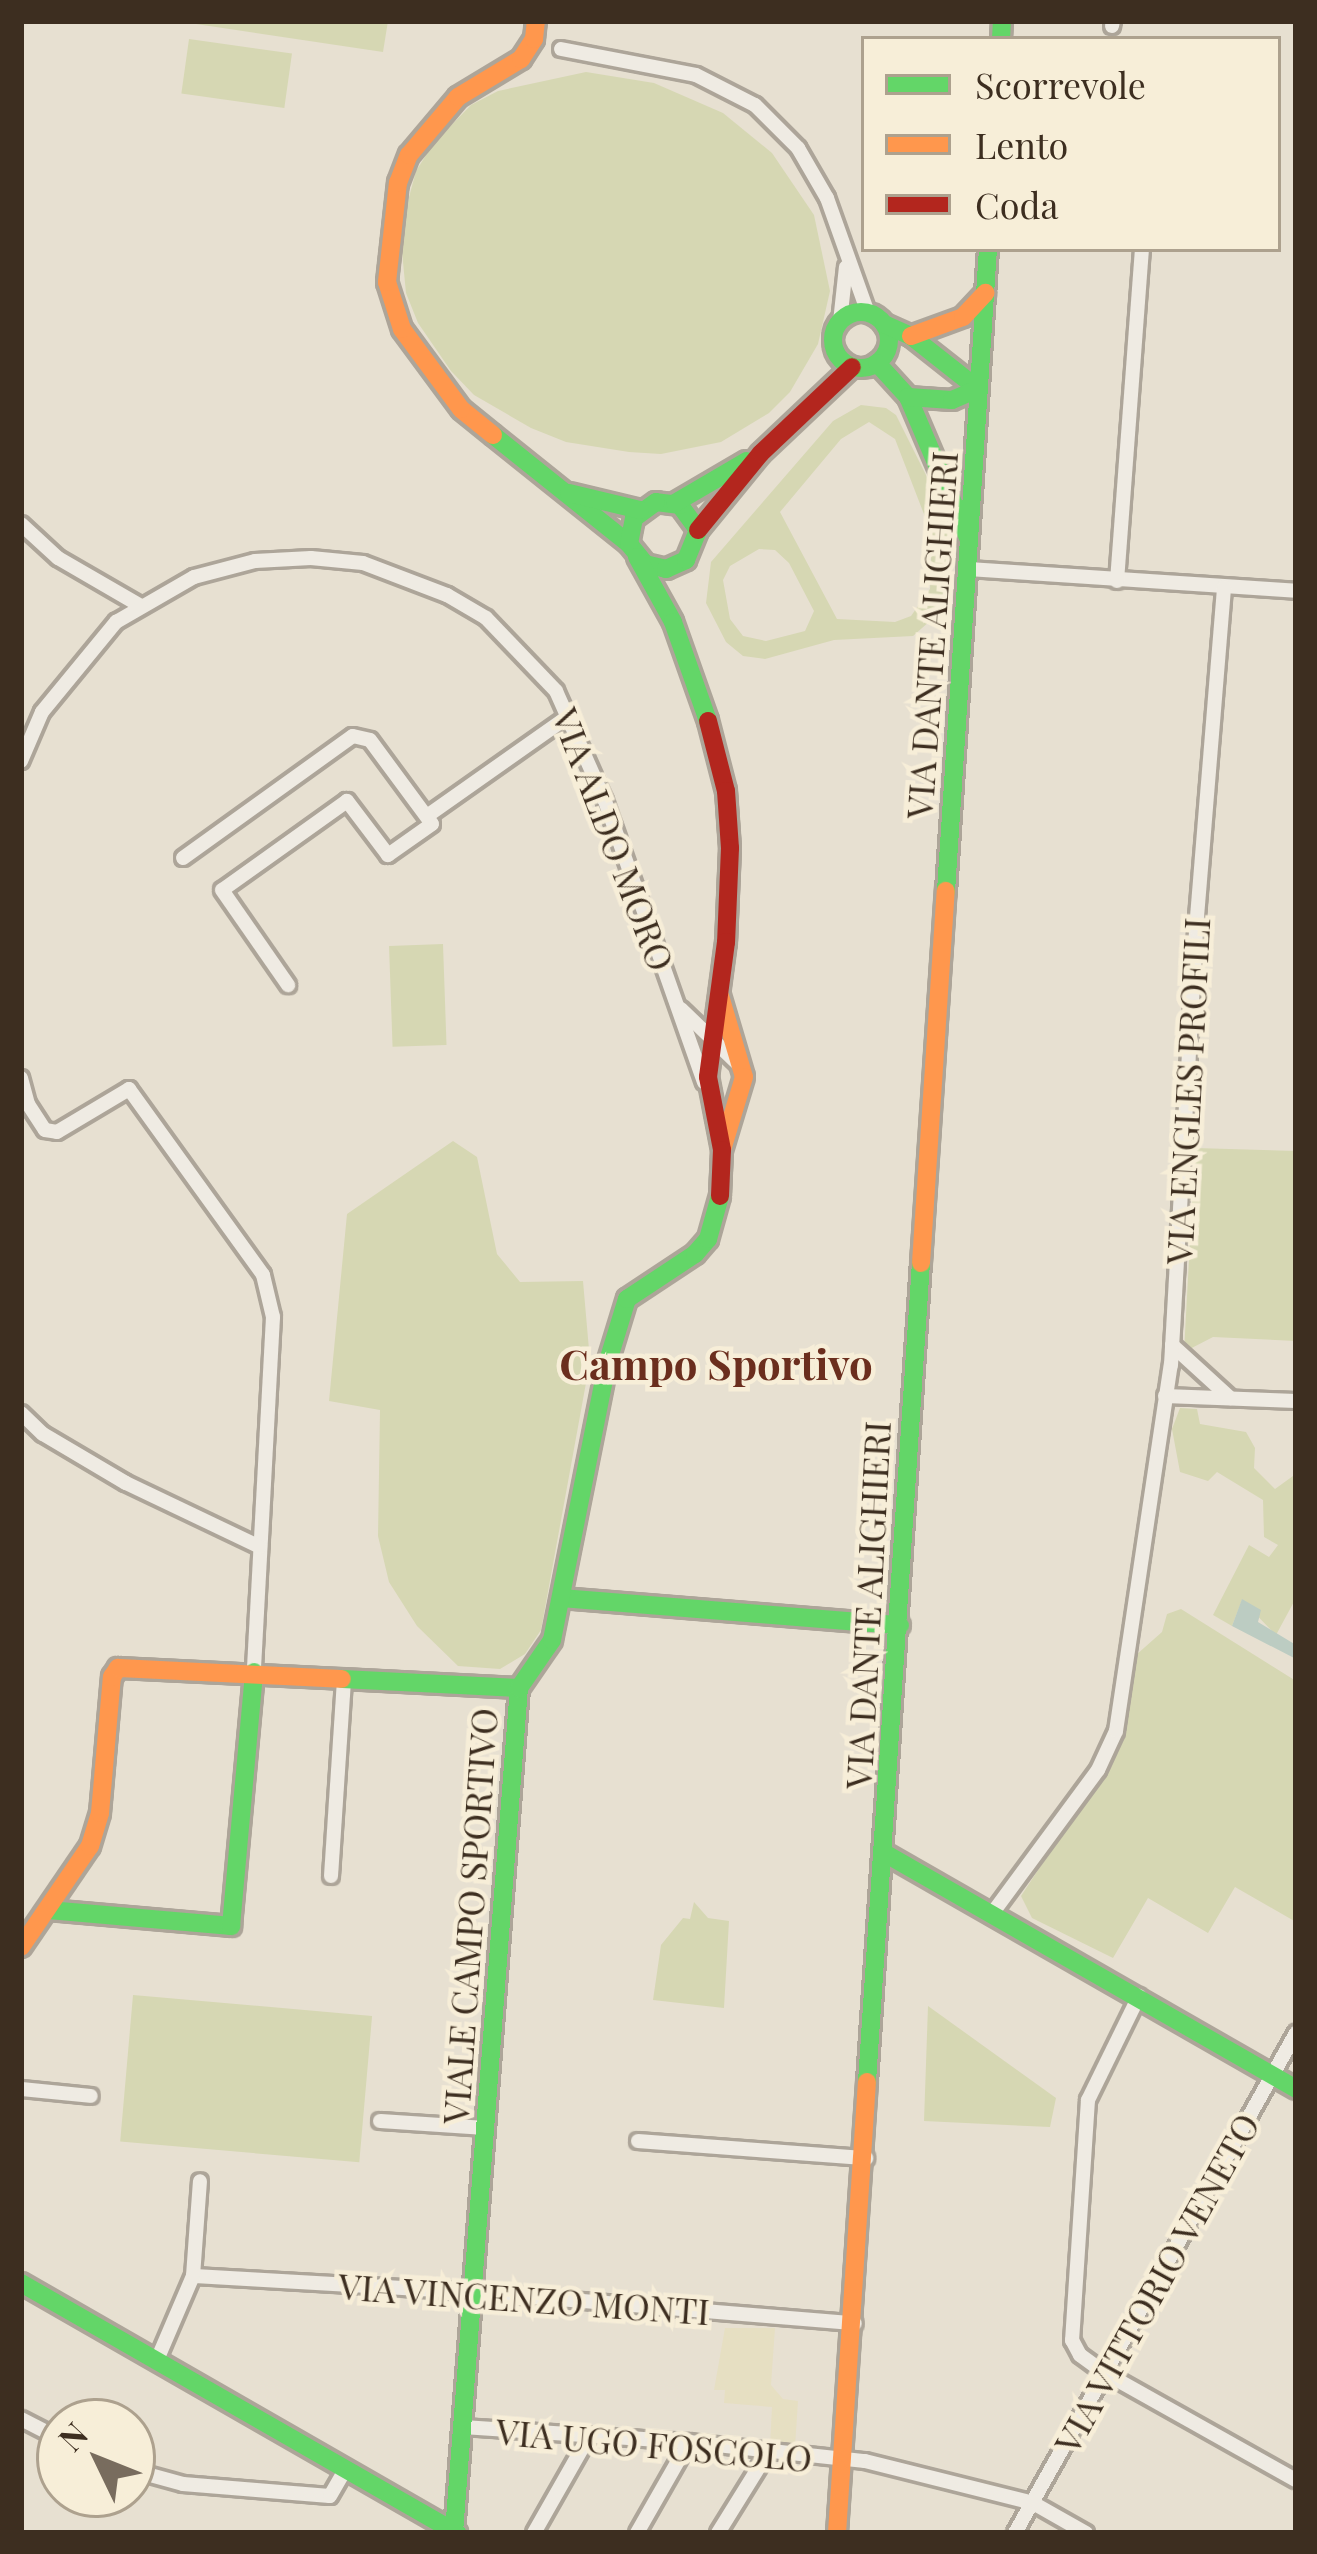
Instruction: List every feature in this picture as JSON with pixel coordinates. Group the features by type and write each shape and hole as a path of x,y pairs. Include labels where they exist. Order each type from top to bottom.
{"street":[{"path":"535,30 521,59 440,112 409,155 398,183 387,282 402,328 461,409 655,568 671,568 694,552 698,530 761,453 852,367 877,364 888,350 846,262 827,198 808,165 755,105 696,75 561,49"},
{"name":"VIA DANTE ALIGHIERI","path":"838,2533 988,252"},
{"path":"1117,580 1142,252"},
{"path":"814,403 835,351 846,262"},
{"path":"910,337 963,317 985,293"},
{"path":"840,322 876,318 910,337 979,389"},
{"path":"835,351 852,367"},
{"path":"877,364 908,398 970,543"},
{"path":"908,398 952,400 979,389"},
{"path":"675,502 761,453"},
{"path":"564,491 640,510"},
{"path":"633,551 630,528 640,510 659,501 675,502 688,511 698,530"},
{"path":"21,524 58,558 139,605"},
{"name":"VIALE CAMPO SPORTIVO","path":"633,551 673,622 710,727 726,791 730,848 708,1094 722,1150"},
{"name":"VIA ALDO MORO","path":"21,761 42,712 73,670 139,605 194,577 255,562 311,558 363,563 409,578 486,618 525,654 569,716 605,801 708,1094"},
{"name":"VIALE CAMPO SPORTIVO","path":"671,568 673,622"},
{"path":"968,569 1296,591"},
{"name":"VIA ENGLES PROFILI","path":"994,1911 1098,1770 1116,1731 1132,1594 1172,1345 1196,929 1224,586"},
{"path":"427,816 569,716"},
{"path":"183,858 362,734 432,824 388,855 347,801 222,890 288,985"},
{"name":"VIALE CAMPO SPORTIVO","path":"455,2532 519,1688 552,1640 608,1361 627,1300 687,1262 708,1239 719,1206 722,1150 741,1090 742,1067 720,996"},
{"name":"VIA ALDO MORO","path":"678,1006 713,1039"},
{"path":"713,1039 742,1067"},
{"path":"21,1078 28,1104 45,1130 57,1132 129,1088 262,1275 273,1316 254,1672 231,1926 49,1910"},
{"path":"708,1094 724,1103 741,1090"},
{"path":"1172,1345 1231,1398"},
{"path":"1165,1396 1296,1401"},
{"path":"21,1413 43,1434 126,1484 260,1547"},
{"path":"561,1598 900,1625"},
{"path":"21,1947 90,1846 100,1813 114,1672 124,1666 519,1688"},
{"path":"331,1876 344,1678"},
{"path":"886,1854 994,1911 1296,2089"},
{"path":"1139,1996 1088,2100 1072,2340 1079,2355 1105,2373 1296,2480"},
{"name":"VIA VITTORIO VENETO","path":"1015,2533 1296,2033"},
{"path":"21,2089 91,2096"},
{"path":"380,2121 486,2128"},
{"path":"638,2140 866,2158"},
{"path":"157,2360 193,2276 200,2181"},
{"name":"VIA VINCENZO MONTI","path":"193,2276 473,2292 855,2323"},
{"path":"21,2283 455,2532"},
{"name":"VIA UGO FOSCOLO","path":"463,2427 689,2442 766,2455 844,2460 1033,2503 1086,2533"},
{"path":"534,2533 588,2438"},
{"path":"637,2533 689,2442"},
{"path":"718,2533 766,2455"},
{"path":"156,2477 183,2484 330,2496 346,2470"}],"shaded area":[{"path":"1242,1599 1261,1610 1258,1622 1296,1645 1296,1659 1232,1626"},
{"path":"725,2328 775,2328 771,2385 783,2399 798,2401 795,2447 770,2446 772,2407 724,2403 725,2390 714,2390"}],"green space":[{"path":"176,21 388,21 383,52"},
{"path":"189,39 292,53 284,108 181,93"},
{"path":"586,72 654,83 723,113 772,153 814,215 830,291 818,344 790,392 769,413 721,442 661,454 629,452 566,442 531,428 474,395 451,371 418,323 406,293 400,231 416,171 433,144 471,105 498,91"},
{"path":"861,405 886,408 896,415 942,507 952,551 939,613 913,636 834,640 765,659 743,656 726,642 706,603 711,562 833,421","holes":["869,422 895,439 932,535 930,589 911,616 895,622 837,619 780,512 841,439","759,549 775,550 789,563 814,611 805,631 766,641 743,636 730,619 723,580 730,566"]},
{"path":"443,944 447,1045 393,1047 389,946"},
{"path":"453,1141 477,1157 497,1254 520,1282 583,1281 590,1361 541,1630 525,1654 500,1669 458,1666 417,1626 389,1582 378,1536 380,1410 329,1401 347,1214"},
{"path":"1195,1148 1296,1151 1296,1341 1213,1337 1184,1352"},
{"path":"1180,1408 1197,1409 1200,1424 1246,1432 1255,1448 1254,1468 1275,1489 1293,1476 1296,1439 1296,1598 1276,1635 1242,1600 1232,1626 1213,1615 1249,1545 1269,1557 1278,1545 1264,1537 1263,1500 1217,1472 1208,1481 1180,1472 1172,1429"},
{"path":"1181,1609 1296,1681 1296,1922 1235,1887 1208,1933 1148,1898 1113,1958 1032,1918 1021,1896 1120,1746 1136,1655 1162,1632 1167,1614"},
{"path":"694,1902 708,1918 729,1921 724,2008 653,2000 661,1945 683,1918 690,1919"},
{"path":"133,1995 372,2016 359,2162 120,2141"},
{"path":"928,2006 1056,2098 1050,2127 924,2121"}],"traffic: fast":[{"path":"1001,36 1002,21"},
{"path":"946,891 988,252"},
{"path":"861,312 881,320 889,340 881,360 861,368 841,360 833,340 841,320 861,312"},
{"path":"884,324 911,336 978,389"},
{"path":"877,363 908,397 968,538"},
{"path":"908,397 952,400 978,389"},
{"path":"493,435 629,544 645,564 666,569 686,560 698,530 680,505 656,502 634,518 629,544"},
{"path":"675,503 747,461"},
{"path":"569,493 640,510"},
{"path":"637,557 673,622 708,721"},
{"path":"454,2532 519,1688 552,1640 608,1361 627,1299 695,1254 708,1239 720,1196"},
{"path":"867,2082 921,1263"},
{"path":"561,1598 900,1625"},
{"path":"49,1910 231,1926 254,1672"},
{"path":"342,1679 519,1688"},
{"path":"886,1854 1296,2089"},
{"path":"21,2283 457,2533"}],"traffic: slow":[{"path":"493,435 461,409 402,329 387,282 398,183 409,155 458,97 521,59 534,39 536,21"},
{"path":"911,336 963,317 985,293"},
{"path":"921,1263 946,891"},
{"path":"720,996 744,1077 722,1150"},
{"path":"21,1947 90,1846 100,1813 112,1677 118,1668 342,1679"},
{"path":"837,2533 867,2082"}],"traffic: jam":[{"path":"698,530 761,453 852,367"},
{"path":"708,721 726,791 730,848 726,942 708,1077 722,1150 720,1196"}],"district":[{"name":"Campo Sportivo","path":"716,1363"}]}
